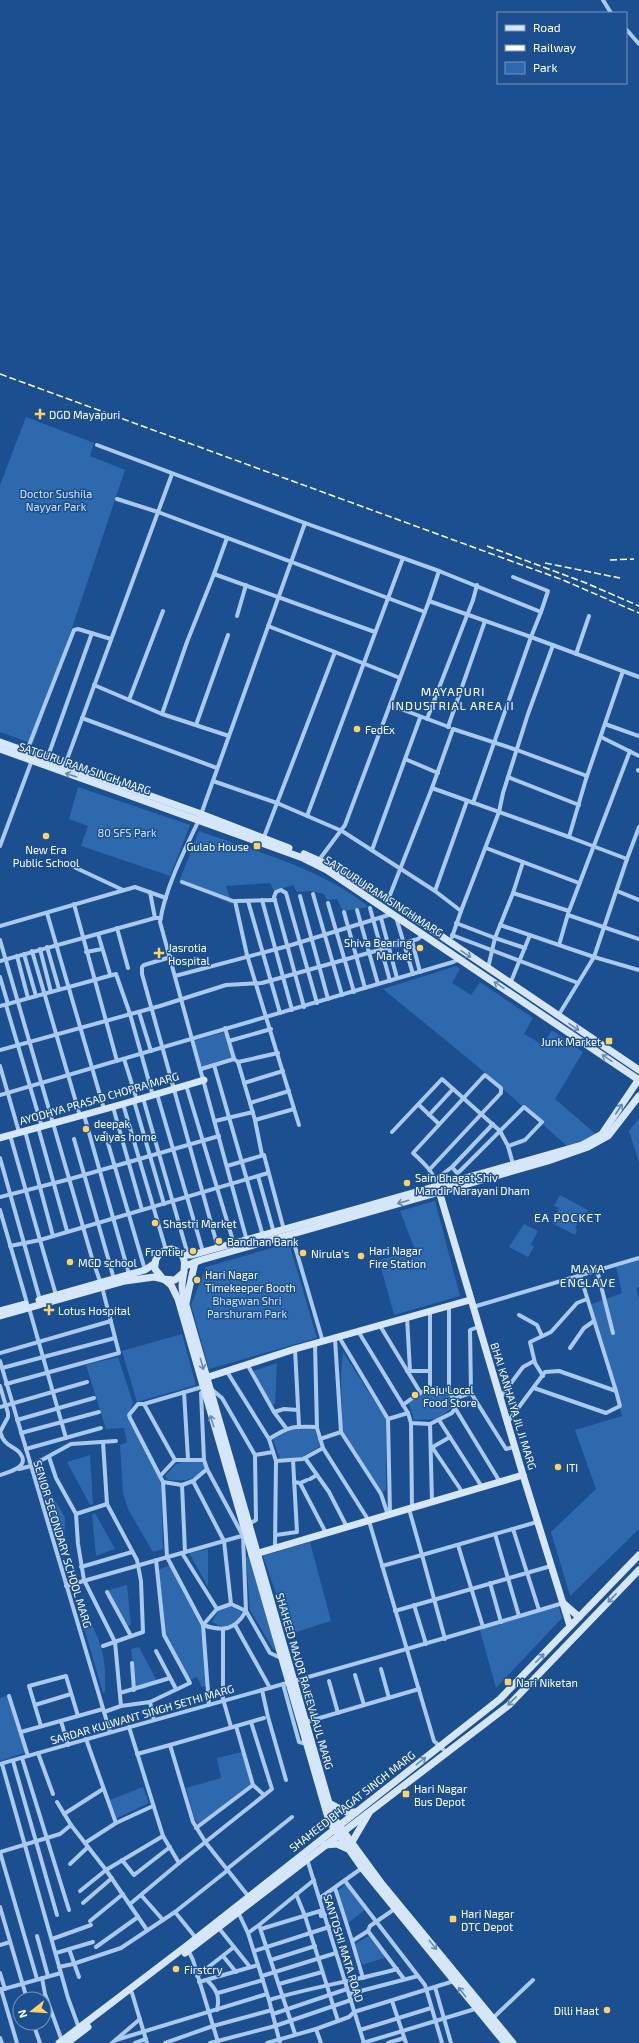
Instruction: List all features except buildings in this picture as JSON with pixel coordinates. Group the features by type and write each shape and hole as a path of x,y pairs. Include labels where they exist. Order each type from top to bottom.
{"street":[{"path":"603,0 610,12"},
{"path":"627,30 639,44"},
{"path":"97,445 172,474 477,585 541,612"},
{"path":"65,765 172,474"},
{"path":"117,499 158,512 425,612"},
{"path":"247,1241 204,1080 191,1039 171,957 160,922 166,898 200,817 305,523"},
{"path":"162,714 187,642 227,538"},
{"path":"307,816 365,664 375,632 389,599 403,558"},
{"path":"320,860 342,831 425,612 439,571"},
{"path":"214,574 375,632"},
{"path":"473,803 548,591 513,577"},
{"path":"237,616 246,585"},
{"path":"427,719 477,585"},
{"path":"429,601 639,677"},
{"path":"130,700 162,611"},
{"path":"576,654 589,616"},
{"path":"388,900 438,773 450,728 485,621"},
{"path":"268,626 400,678"},
{"path":"0,846 29,757 74,630 78,629 111,639"},
{"path":"47,759 92,633"},
{"path":"196,725 228,635"},
{"path":"450,944 456,923 486,848 517,750 554,645"},
{"path":"264,838 335,652"},
{"path":"569,837 587,776 623,671"},
{"path":"94,685 162,714 229,736"},
{"path":"390,705 420,718 427,719 494,742 587,776"},
{"path":"82,718 218,768"},
{"path":"372,850 420,718"},
{"path":"605,724 639,736"},
{"path":"601,737 639,756"},
{"name":"SATGURU RAM SINGH MARG","path":"0,742 29,757 47,759 65,765 303,858 327,870 639,1080"},
{"name":"SATGURU RAM SINGH MARG","path":"0,749 29,757 264,838 320,860 388,900 450,944 639,1070"},
{"path":"559,945 579,883 630,751"},
{"path":"405,759 438,773"},
{"path":"508,777 579,805"},
{"path":"213,781 277,803 342,831 434,891 461,911"},
{"path":"432,788 627,859"},
{"path":"434,891 467,801"},
{"path":"558,1016 594,958 639,827"},
{"path":"486,848 579,883"},
{"path":"487,969 495,938 523,862"},
{"path":"74,868 123,890"},
{"path":"174,879 233,901"},
{"path":"0,926 135,887 166,898"},
{"path":"304,1007 275,900 276,892 281,890 286,893 317,1003"},
{"path":"617,891 639,900"},
{"path":"150,892 155,918"},
{"path":"512,893 639,939"},
{"path":"313,894 342,995"},
{"path":"300,896 328,999"},
{"path":"262,900 292,1010"},
{"path":"275,900 234,901 247,955 271,1029 299,1125"},
{"path":"248,901 280,1013"},
{"path":"328,903 354,992"},
{"path":"74,904 117,1061"},
{"path":"370,908 390,981"},
{"path":"357,910 378,984"},
{"path":"344,912 365,988"},
{"path":"46,913 104,1109"},
{"path":"175,976 247,955 288,946 324,934 394,915 413,974"},
{"path":"0,961 55,944 83,938 155,918 161,918"},
{"path":"381,918 398,978"},
{"path":"456,923 525,948"},
{"path":"500,925 594,958 639,970"},
{"path":"116,928 128,968"},
{"path":"98,934 110,974"},
{"path":"0,1050 181,1000 226,985 256,983 296,974 344,959 412,941 424,934"},
{"path":"452,935 578,983"},
{"path":"510,984 530,935"},
{"path":"0,940 101,1285 119,1353 6,1384"},
{"path":"412,941 420,972"},
{"path":"47,947 59,989"},
{"path":"40,949 51,992"},
{"path":"86,952 102,949"},
{"path":"32,951 43,994 68,1076 100,1170 129,1274"},
{"path":"24,954 36,996"},
{"path":"16,956 28,998"},
{"path":"171,957 149,962 142,968 173,1089 218,1248"},
{"path":"0,1095 141,1055 225,1028 304,1007 460,959"},
{"path":"0,1006 110,974 117,975 130,1014 141,1055 174,1149 203,1252"},
{"path":"0,976 17,1046 67,1231"},
{"path":"139,1012 151,1051"},
{"path":"225,1028 253,1112 262,1155 264,1155 268,1173 323,1342"},
{"path":"229,1041 271,1029"},
{"path":"201,1070 214,1065 236,1060 278,1053"},
{"path":"124,1059 138,1100 160,1153 173,1200 185,1255 184,1269"},
{"path":"214,1065 263,1236"},
{"path":"0,1066 7,1093 40,1186 54,1236"},
{"path":"244,1082 283,1071"},
{"path":"430,1169 501,1093 501,1088 485,1075 412,1153 430,1169 438,1185"},
{"path":"392,1132 442,1079 500,1131 508,1146 513,1164"},
{"name":"AYODHYA PRASAD CHOPRA MARG","path":"0,1138 82,1116 204,1080"},
{"path":"0,1311 28,1306 56,1295 146,1277 175,1280 184,1269 195,1262 288,1231 438,1185 582,1144 599,1136 639,1080"},
{"path":"186,1085 234,1244"},
{"path":"429,1115 453,1089"},
{"path":"250,1102 289,1091"},
{"path":"138,1100 150,1155 164,1204"},
{"path":"438,1185 548,1161 588,1147 608,1136 637,1100"},
{"path":"123,1104 166,1250"},
{"path":"419,1105 439,1124"},
{"path":"113,1107 142,1210"},
{"path":"452,1167 457,1172 460,1171 524,1107 542,1122 525,1140 508,1146"},
{"path":"255,1120 294,1109"},
{"path":"214,1121 253,1112"},
{"path":"438,1185 452,1167 493,1124"},
{"path":"105,1133 145,1270"},
{"path":"10,1135 56,1295"},
{"path":"0,1197 26,1189 85,1175 139,1158 219,1136"},
{"path":"74,1139 99,1222 114,1279"},
{"path":"227,1166 262,1155"},
{"path":"0,1158 40,1300"},
{"path":"10,1246 40,1240 268,1173"},
{"path":"258,1176 274,1233"},
{"name":"BHAI KANHAIYA JIL JI MARG","path":"438,1185 478,1327 570,1626"},
{"path":"0,1210 66,1438"},
{"path":"0,1316 145,1270 155,1263 160,1253 166,1250 172,1249 185,1255 203,1252 274,1233 288,1231"},
{"path":"209,1704 203,1625 167,1557 163,1482 161,1475 130,1418 129,1414 132,1410 138,1404 144,1404 204,1385 226,1370 247,1363 430,1310 449,1305 471,1303 639,1258"},
{"path":"186,1307 195,1262"},
{"path":"155,1263 156,1270 164,1279"},
{"name":"SHAHEED MAJOR RAJEEV LAUL MARG","path":"184,1269 182,1286 204,1385 254,1554 328,1818 352,1842 382,1884 513,2043"},
{"path":"596,1270 613,1333"},
{"path":"534,1388 606,1413 620,1406 580,1275"},
{"name":"SHAHEED MAJOR RAJEEV LAUL MARG","path":"164,1279 175,1292 249,1524 247,1534"},
{"path":"543,1376 534,1360 530,1342 551,1332 577,1303 587,1299"},
{"path":"449,1305 449,1390 455,1408 500,1482"},
{"path":"430,1310 430,1388"},
{"path":"519,1315 537,1325 542,1336"},
{"path":"407,1317 408,1371"},
{"path":"0,1353 111,1321"},
{"path":"570,1348 584,1328 594,1321"},
{"path":"379,1324 420,1392"},
{"path":"478,1327 470,1330 471,1393 506,1449 514,1447"},
{"path":"358,1331 408,1413 411,1423 410,1508 445,1639"},
{"path":"2,1368 115,1338"},
{"path":"337,1338 388,1419 389,1514"},
{"path":"337,1338 341,1432 381,1494 389,1514"},
{"path":"315,1344 317,1427 323,1448 369,1520 434,1741 446,1752"},
{"path":"295,1349 299,1426"},
{"name":"SENIOR SECONDARY SCHOOL MARG","path":"0,1360 110,1732"},
{"path":"500,1399 523,1367 534,1360"},
{"path":"247,1363 274,1412 286,1428"},
{"path":"226,1370 269,1439 276,1461 275,1548"},
{"path":"408,1371 430,1371"},
{"path":"507,1423 545,1372 559,1371 616,1391"},
{"path":"0,1407 87,1382"},
{"path":"204,1385 222,1398 256,1455 256,1520 249,1524"},
{"path":"204,1385 204,1460 207,1469 247,1534 246,1611 270,1652 281,1658"},
{"path":"403,1405 420,1392 430,1388 449,1390"},
{"path":"0,1389 8,1417 0,1432 5,1442 19,1452 23,1459 22,1466 18,1470"},
{"path":"184,1392 188,1459"},
{"path":"453,1399 471,1393"},
{"path":"17,1420 94,1398"},
{"path":"144,1404 175,1460"},
{"path":"411,1423 430,1424 452,1412 455,1408"},
{"path":"274,1412 284,1409 298,1410"},
{"path":"21,1433 99,1412"},
{"path":"388,1419 408,1413"},
{"path":"439,1420 482,1487"},
{"path":"430,1424 432,1502"},
{"path":"269,1439 286,1428 299,1426 317,1427"},
{"path":"26,1449 101,1428"},
{"path":"320,1438 341,1432"},
{"path":"431,1447 450,1438"},
{"path":"0,1475 31,1466 71,1444 116,1441"},
{"path":"103,1442 107,1504 138,1565 143,1632 103,1646"},
{"path":"431,1447 463,1493"},
{"path":"276,1461 305,1458 323,1448"},
{"path":"256,1455 273,1452"},
{"path":"49,1457 56,1478 76,1514 78,1544 84,1580 115,1642 121,1706"},
{"path":"305,1458 317,1475 347,1527"},
{"path":"161,1475 175,1460 204,1460"},
{"path":"276,1535 297,1532 293,1460"},
{"path":"163,1482 182,1485 193,1481 207,1469"},
{"path":"294,1482 300,1483 317,1475"},
{"path":"254,1554 523,1475"},
{"path":"193,1481 224,1541 231,1604"},
{"path":"300,1483 326,1533"},
{"path":"182,1485 184,1553 217,1609"},
{"path":"76,1514 107,1504"},
{"path":"382,1566 537,1522"},
{"path":"513,1529 539,1610"},
{"path":"66,1586 247,1534"},
{"path":"495,1534 519,1616"},
{"path":"458,1544 483,1627"},
{"path":"81,1567 132,1552"},
{"name":"SHAHEED MAJOR RAJEEV LAUL MARG","path":"254,1554 281,1658 289,1683 306,1722 329,1803 339,1830 362,1868 505,2043"},
{"name":"SHAHEED BHAGAT SINGH MARG","path":"339,1830 356,1812 383,1790 500,1699 639,1555"},
{"path":"21,1732 121,1706 150,1702 190,1683 164,1635 156,1560"},
{"path":"396,1611 551,1566"},
{"name":"SHAHEED BHAGAT SINGH MARG","path":"62,2042 132,1993 187,1948 196,1938 249,1897 339,1830 370,1811 509,1705 639,1570"},
{"path":"490,1584 501,1622"},
{"path":"107,1592 132,1636"},
{"path":"563,1603 579,1617"},
{"name":"SARDAR KULWANT SINGH SETHI MARG","path":"1,1764 224,1699 289,1683 407,1650 563,1603"},
{"path":"203,1625 217,1609 231,1604 246,1611"},
{"path":"414,1605 426,1644"},
{"path":"203,1625 223,1629 235,1625 246,1611"},
{"path":"235,1625 270,1688"},
{"path":"223,1629 224,1699 231,1727"},
{"path":"156,1651 176,1690"},
{"path":"132,1663 134,1690"},
{"path":"381,1669 389,1698"},
{"path":"356,1675 364,1705"},
{"path":"41,1726 29,1686 66,1676 78,1716"},
{"path":"120,1693 170,1678"},
{"path":"329,1681 338,1713"},
{"path":"304,1686 314,1720"},
{"path":"306,1722 419,1689"},
{"path":"262,1690 286,1780"},
{"path":"35,1705 71,1694"},
{"path":"10,1696 28,1756"},
{"path":"150,1702 154,1720"},
{"path":"137,1754 264,1718"},
{"path":"61,1721 68,1745"},
{"path":"130,1904 272,1789 251,1722"},
{"path":"236,1726 253,1784 264,1795"},
{"path":"129,1727 163,1836 179,1863"},
{"path":"86,1739 116,1823"},
{"path":"170,1745 196,1828 206,1843 249,1897"},
{"path":"38,1753 53,1794"},
{"path":"22,1758 69,1910"},
{"path":"13,1760 57,1915"},
{"path":"1,1764 61,1973 79,2028"},
{"path":"196,1828 253,1784"},
{"path":"64,1814 103,1789"},
{"path":"383,1790 390,1796"},
{"path":"57,1802 71,1826 112,1878 147,1930"},
{"path":"329,1803 346,1812 356,1812"},
{"path":"70,1864 87,1845 116,1823 153,1806"},
{"path":"352,1842 370,1811"},
{"path":"59,1966 73,1964 121,1948 175,1912 292,1817"},
{"path":"328,1818 323,1842 337,1844 350,1850"},
{"path":"36,1979 0,1852 60,1834 71,1826"},
{"path":"80,1891 106,1870 163,1836"},
{"name":"SHAHEED BHAGAT SINGH MARG","path":"62,2042 187,1948 238,1912 307,1859 323,1842"},
{"path":"122,1860 134,1875 170,1847"},
{"name":"SANTOSHI MATA ROAD","path":"307,1859 364,2043"},
{"path":"320,1898 362,1868"},
{"path":"83,1903 112,1878"},
{"path":"260,1927 296,1894 314,1880"},
{"path":"345,1881 418,1976 426,1990 442,2043"},
{"path":"335,1888 363,1978"},
{"path":"52,1939 90,1923 123,1894"},
{"path":"296,1894 315,1946 338,2021"},
{"path":"142,1895 163,1920"},
{"path":"0,1907 24,1991"},
{"path":"352,1941 368,1931 370,1926 396,1908"},
{"path":"248,1933 260,1927 320,1911 321,1916 325,1915"},
{"path":"175,1912 196,1938"},
{"path":"238,1912 248,1933 270,2000 279,2041"},
{"path":"96,1947 138,1916"},
{"path":"0,1928 6,1927"},
{"path":"218,1927 250,1967"},
{"path":"260,1927 295,2034"},
{"path":"254,1951 329,1927"},
{"path":"368,1931 404,1979"},
{"path":"37,1936 48,1976"},
{"path":"0,1945 10,1942"},
{"path":"56,1953 93,1942"},
{"path":"271,1960 315,1946"},
{"path":"198,1976 234,1947"},
{"path":"187,1948 200,1982 217,2042"},
{"path":"69,1949 73,1964 79,1977"},
{"path":"218,1993 275,1972 336,1953"},
{"path":"223,1956 236,1972"},
{"path":"200,1982 258,1965"},
{"path":"270,2000 326,1985 363,1978 397,1969"},
{"path":"278,1984 322,1972"},
{"path":"0,1973 2,1989 17,2043"},
{"path":"2,1989 61,1973"},
{"path":"165,2043 212,2026 287,2009 329,1995 418,1976"},
{"path":"42,1978 45,1994 62,2042"},
{"path":"207,1980 218,1993 217,2010"},
{"path":"493,2018 533,1980"},
{"path":"267,2043 279,2041 295,2034 316,2029 349,2017 354,2012 454,1981"},
{"path":"435,1987 452,2043"},
{"path":"132,1993 147,2041 135,2043"},
{"path":"116,2040 144,2030 217,2010 267,1994"},
{"path":"210,2043 275,2026 351,2000"},
{"path":"392,2001 406,2043"},
{"path":"360,2030 431,2008"},
{"path":"364,2043 475,2008"},
{"path":"112,2043 140,2019"},
{"path":"316,2029 321,2043"},
{"path":"36,2031 40,2043"},
{"path":"0,2038 2,2043"},
{"path":"388,2043 404,2038"}],"green space":[{"name":"Doctor Sushila Nayyar Park","path":"26,417 94,443 90,456 125,470 33,744 0,732 0,485"},
{"name":"80 SFS Park","path":"78,787 190,825 170,876 81,846 88,826 69,819"},
{"path":"199,831 288,862 309,871 350,893 369,907 343,911 337,899 327,900 324,894 310,891 297,892 293,885 274,891 270,883 226,886 232,904 179,882"},
{"path":"456,966 460,969 452,983 471,995 480,982 533,1018 524,1034 543,1045 552,1030 583,1052 555,1099 598,1136 590,1142 567,1146 476,1065 383,989"},
{"path":"228,1031 237,1059 202,1070 194,1041"},
{"path":"639,1118 639,1162 629,1131"},
{"path":"560,1195 588,1210 586,1214 583,1213 575,1228 577,1230 575,1235 552,1223 559,1208 554,1206"},
{"path":"435,1201 460,1296 394,1315 379,1260 415,1250 400,1211"},
{"path":"524,1224 538,1231 531,1244 534,1247 528,1257 509,1247"},
{"name":"Bhagwan Shri Parshuram Park","path":"289,1243 317,1338 209,1369 191,1305 206,1267"},
{"path":"639,1260 639,1287 636,1288 639,1299 639,1529 570,1596 551,1532 596,1489 575,1430 622,1416 589,1305 622,1293 616,1267"},
{"path":"182,1334 196,1385 137,1402 122,1351"},
{"path":"343,1352 386,1419 386,1490 382,1492 342,1431 341,1372"},
{"path":"118,1357 133,1403 128,1417 159,1477 161,1485 163,1549 153,1552 128,1509 123,1493 120,1445 127,1442 124,1428 106,1429 86,1365"},
{"path":"277,1363 275,1404 272,1405 253,1371"},
{"path":"430,1390 448,1392 453,1407 437,1419 414,1420 409,1403 421,1394"},
{"path":"295,1428 315,1429 320,1446 302,1457 280,1459 273,1439"},
{"path":"90,1455 93,1504 90,1505 67,1462"},
{"path":"194,1459 201,1461 205,1466 199,1475 194,1478 184,1480 168,1480 165,1476 176,1464"},
{"path":"40,1475 65,1517 64,1559 36,1476"},
{"path":"95,1513 115,1549 96,1556 92,1515"},
{"path":"310,1542 331,1621 290,1634 263,1556"},
{"path":"208,1549 208,1587 189,1553"},
{"path":"246,1557 249,1557 277,1651 273,1649 250,1610"},
{"path":"170,1565 204,1625 206,1686 202,1687 197,1677 189,1680 164,1636 161,1623 158,1570"},
{"path":"127,1585 131,1625 128,1626 106,1591"},
{"path":"558,1604 562,1618 496,1688 479,1627"},
{"path":"230,1606 242,1612 234,1624 222,1627 212,1622 219,1610"},
{"path":"78,1607 82,1607 94,1629 101,1647 105,1678 105,1692 103,1693"},
{"path":"139,1647 157,1681 144,1689 135,1689 131,1649"},
{"path":"10,1695 26,1752 0,1761 0,1698"},
{"path":"242,1752 253,1784 198,1824 194,1817 186,1788 221,1778 217,1758"},
{"path":"143,1787 149,1803 117,1818 110,1800"},
{"path":"347,1883 366,1909 347,1924 338,1891"},
{"path":"369,1936 387,1957 362,1965 355,1944"}],"railway":[{"path":"0,374 563,580 639,613"},
{"path":"487,546 586,583 639,606"},
{"path":"610,560 634,559"},
{"path":"545,563 620,578"}],"place":[{"name":"DGD Mayapuri","path":"40,414"},
{"name":"FedEx","path":"357,729"},
{"name":"New Era Public School","path":"46,836"},
{"name":"Gulab House","path":"257,846"},
{"name":"Shiva Bearing Market","path":"420,948"},
{"name":"Jasrotia Hospital","path":"159,953"},
{"name":"Junk Market","path":"609,1041"},
{"name":"deepak vaiyas home","path":"86,1129"},
{"name":"Sain Bhagat Shiv Mandir Narayani Dham","path":"407,1183"},
{"name":"Shastri Market","path":"155,1223"},
{"name":"Bandhan Bank","path":"219,1241"},
{"name":"Frontier","path":"193,1251"},
{"name":"Nirula's","path":"303,1253"},
{"name":"Hari Nagar Fire Station","path":"361,1256"},
{"name":"MCD school","path":"70,1262"},
{"name":"Hari Nagar Timekeeper Booth","path":"197,1280"},
{"name":"Lotus Hospital","path":"49,1310"},
{"name":"Raju Local Food Store","path":"415,1395"},
{"name":"ITI","path":"558,1467"},
{"name":"Nari Niketan","path":"508,1682"},
{"name":"Hari Nagar Bus Depot","path":"406,1794"},
{"name":"Hari Nagar DTC Depot","path":"453,1919"},
{"name":"Firstcry","path":"176,1969"},
{"name":"Dilli Haat","path":"607,2010"}],"district":[{"name":"MAYAPURI INDUSTRIAL AREA II","path":"453,698"},
{"name":"EA POCKET","path":"568,1217"},
{"name":"MAYA ENCLAVE","path":"588,1275"}]}
